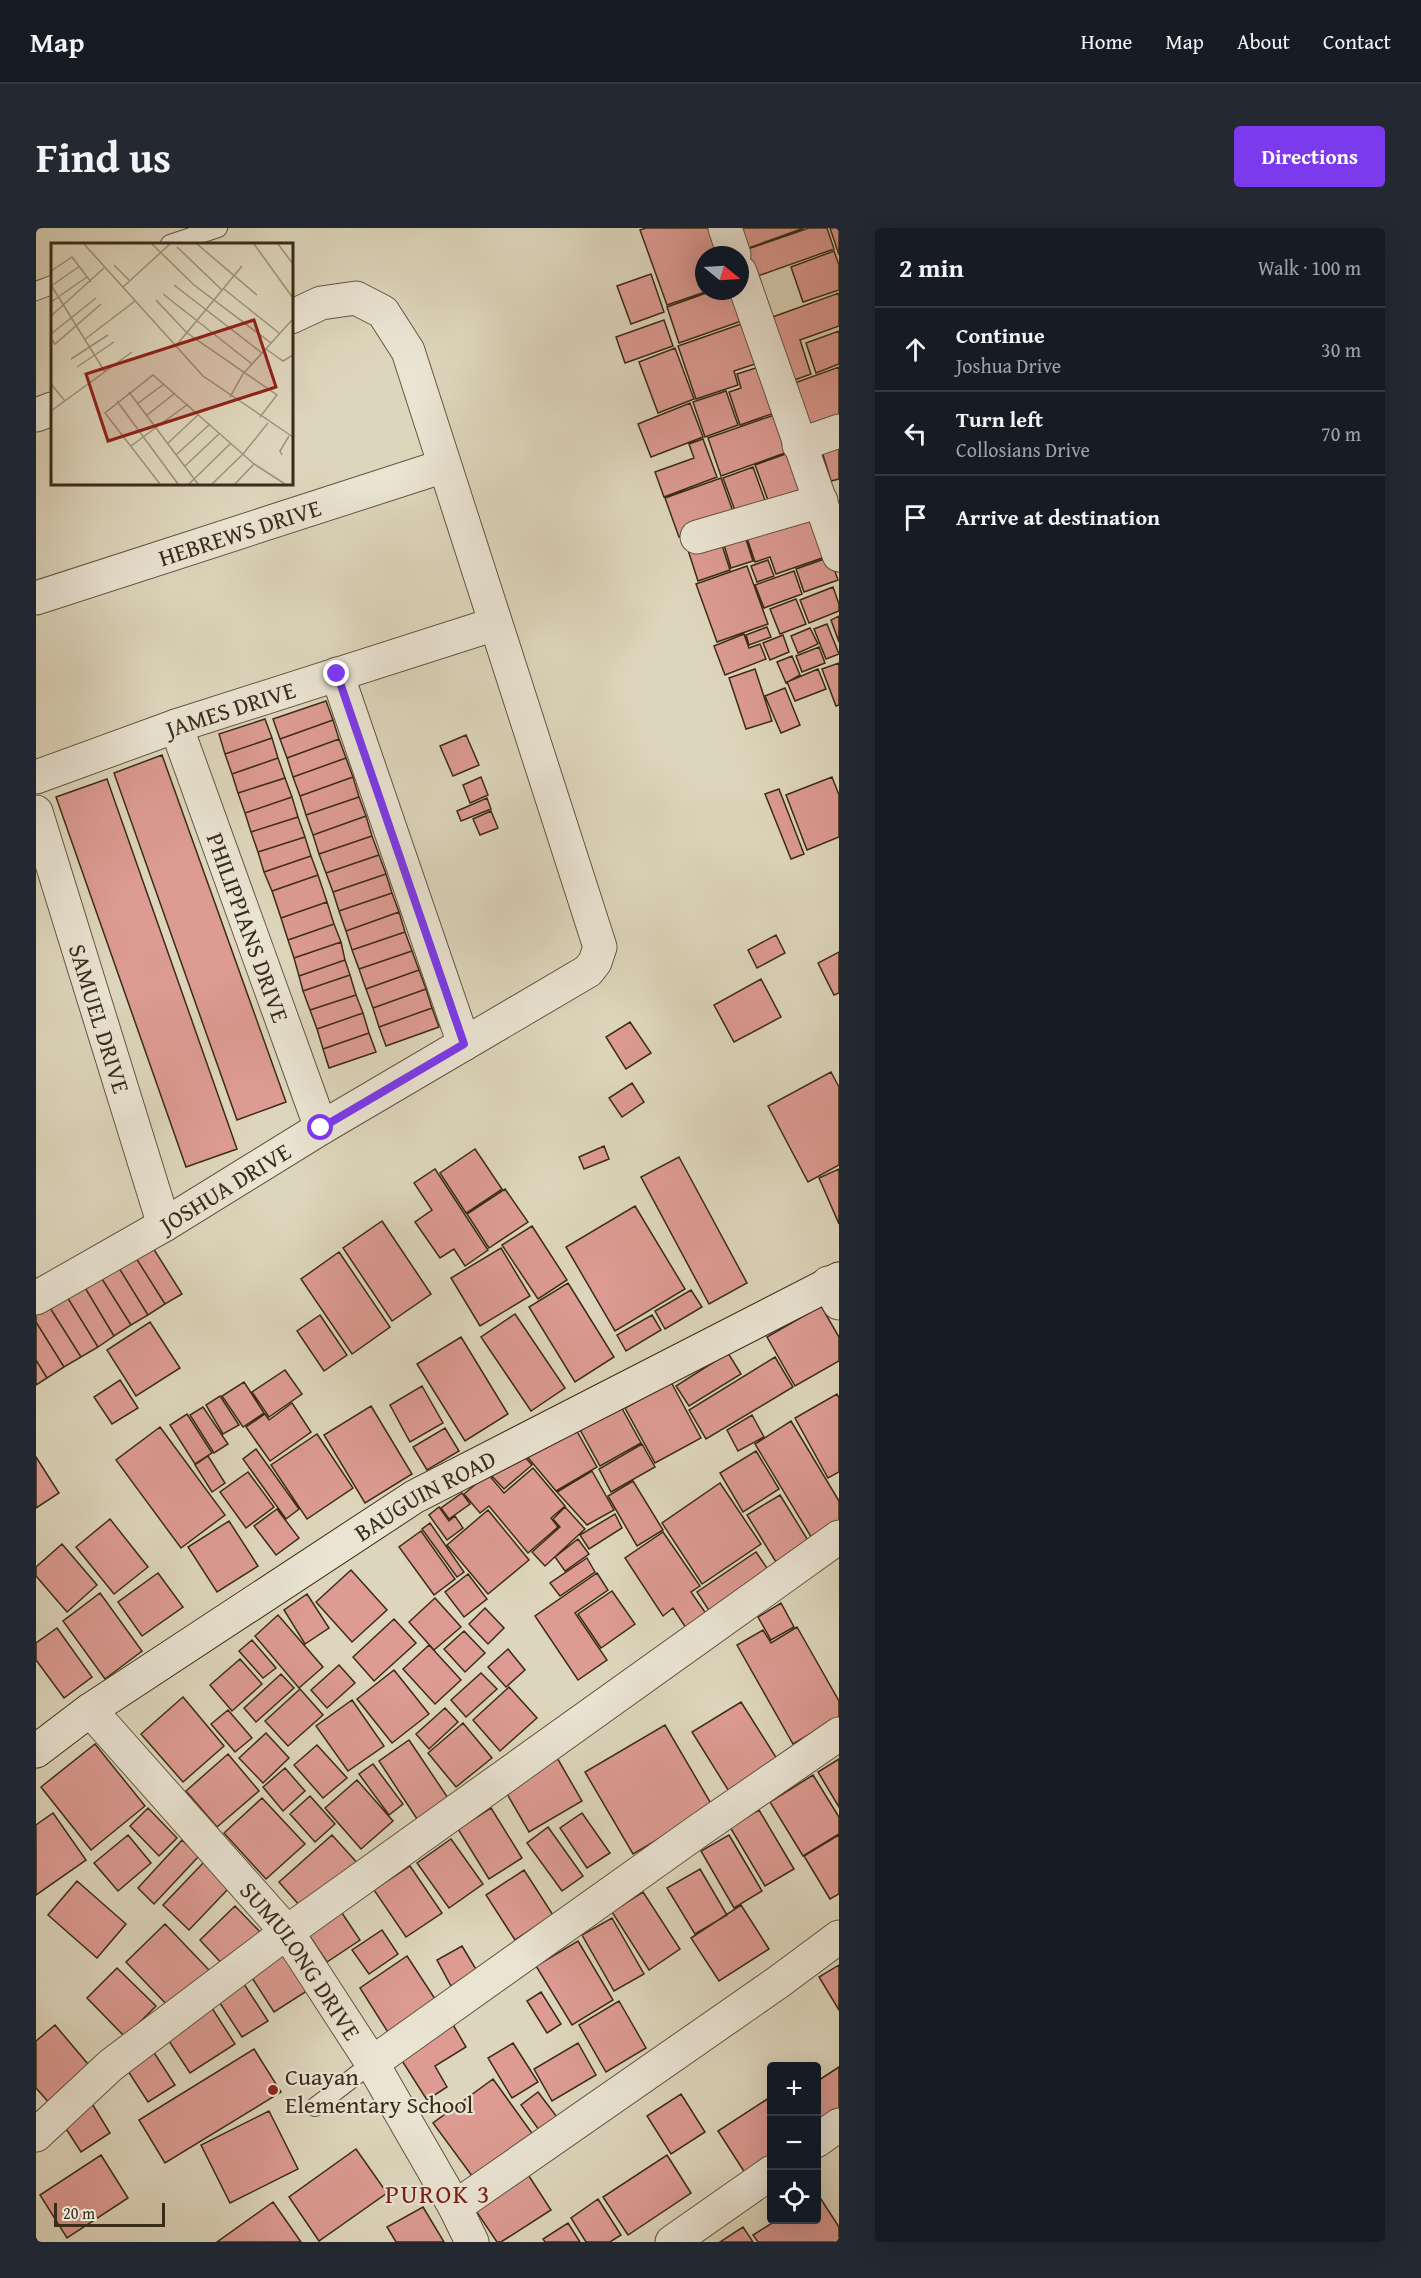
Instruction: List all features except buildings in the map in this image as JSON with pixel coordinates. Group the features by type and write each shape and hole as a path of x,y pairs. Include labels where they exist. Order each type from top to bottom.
{"street":[{"path":"725,228 731,246"},
{"path":"292,316 321,303 356,298 383,312 408,351 495,624"},
{"path":"749,298 839,555"},
{"path":"36,415 51,409"},
{"path":"800,445 839,430"},
{"name":"HEBREWS DRIVE","path":"36,598 444,466"},
{"path":"697,537 821,501"},
{"name":"JAMES DRIVE","path":"36,777 176,726 495,624"},
{"name":"JOSHUA DRIVE","path":"36,1298 164,1225 321,1128 588,971 596,962 600,947 495,624"},
{"path":"337,674 464,1044"},
{"name":"PHILIPPIANS DRIVE","path":"176,726 321,1128"},
{"name":"SAMUEL DRIVE","path":"36,812 164,1225"},
{"name":"BAUGUIN ROAD","path":"36,1751 90,1710 414,1497 835,1288"},
{"path":"36,2135 111,2065 287,1932 839,1537"},
{"name":"SUMULONG DRIVE","path":"90,1710 287,1932 372,2063 455,2207 472,2242"},
{"path":"372,2063 839,1734"},
{"path":"455,2207 777,1983 839,1937"},
{"path":"821,2138 839,2125"},
{"path":"672,2242 767,2175"}],"lane":[{"path":"173,243 218,228"},
{"path":"36,291 51,285"},
{"path":"315,2107 372,2063"}],"place":[{"name":"Cuayan Elementary School","path":"273,2090"}],"district":[{"name":"PUROK 3","path":"438,2193"}],"route":[{"path":"321,1128 464,1044 337,674"}]}
